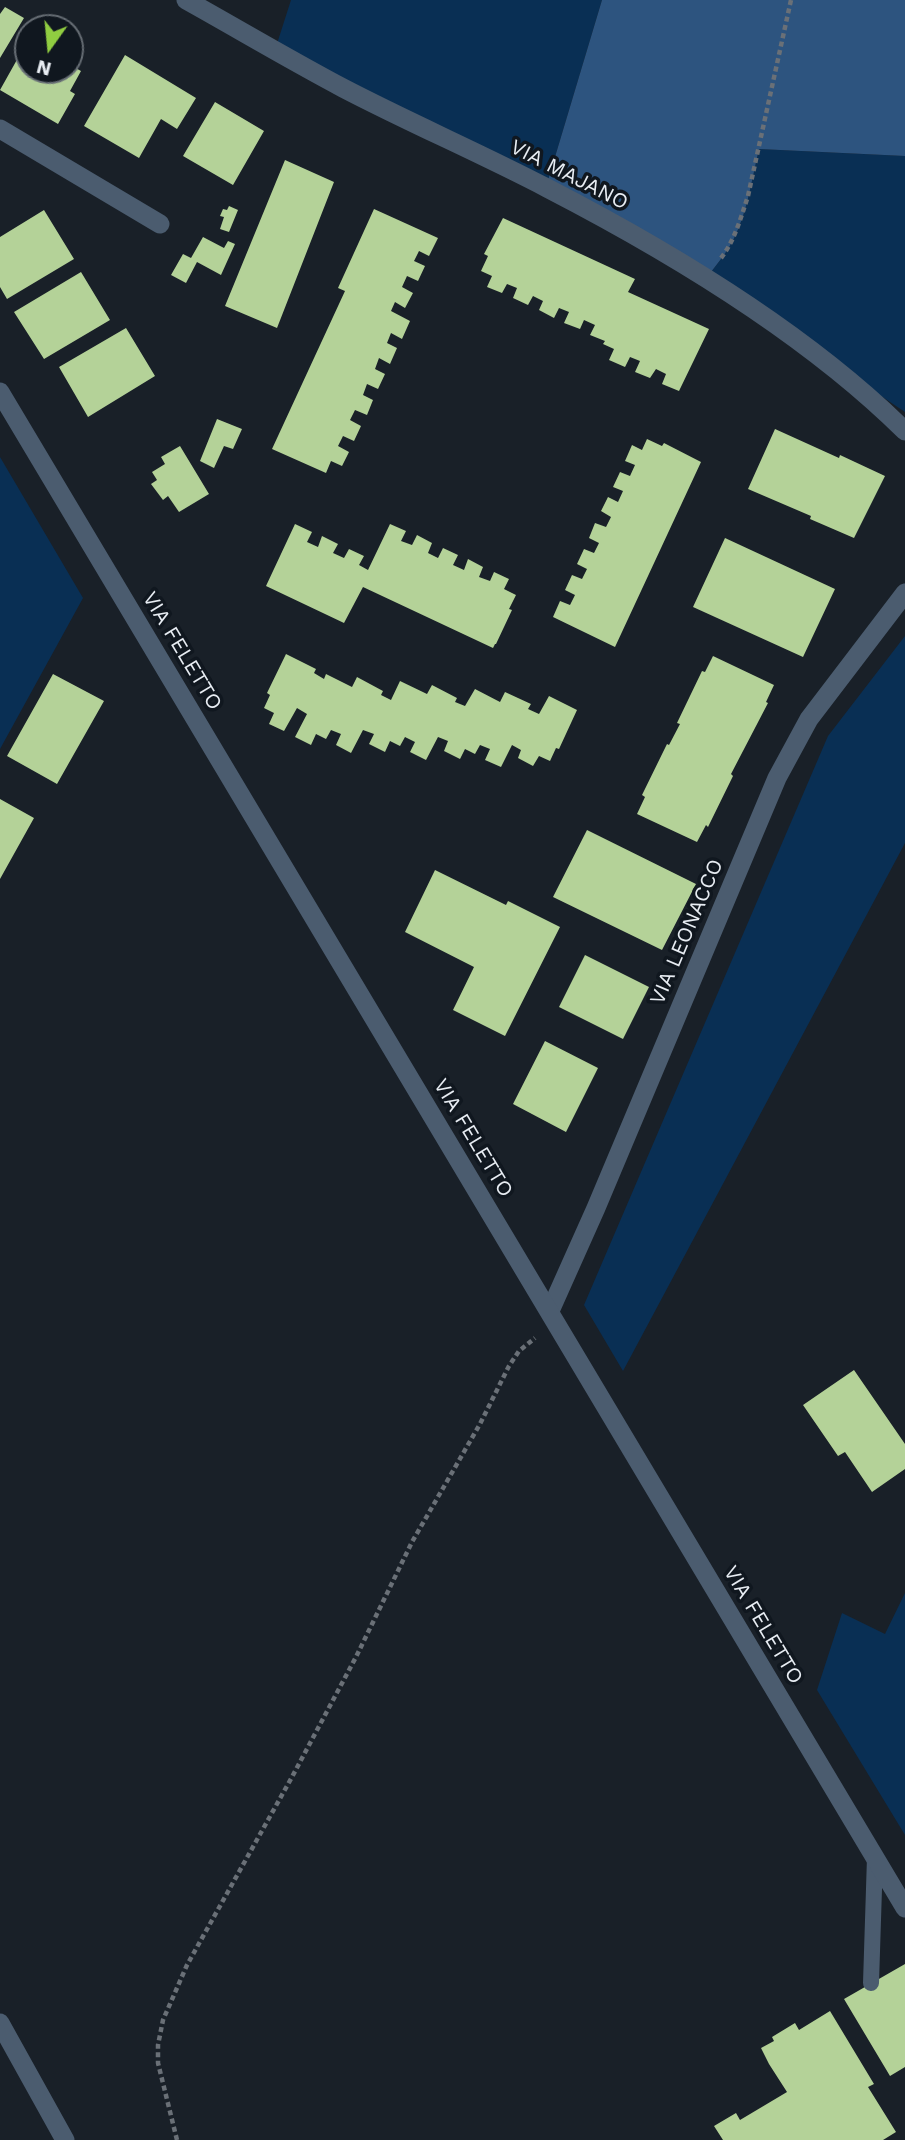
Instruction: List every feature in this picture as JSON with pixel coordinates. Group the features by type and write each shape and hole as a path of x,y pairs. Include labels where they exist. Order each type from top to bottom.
{"street":[{"name":"VIA MAJANO","path":"186,0 342,87 546,187 625,229 779,327 872,398 905,431"},
{"path":"0,129 160,224"},
{"name":"VIA FELETTO","path":"0,392 905,1908"},
{"name":"VIA LEONACCO","path":"550,1311 777,778 809,719 905,593"},
{"path":"0,2023 65,2140"}],"lane":[{"path":"871,1983 875,1857"}],"path":[{"path":"706,279 728,250 748,196 791,0"},
{"path":"177,2140 158,2063 158,2045 163,2020 187,1965 292,1777 356,1657 412,1542 480,1424 509,1366 529,1341 541,1335"}],"shaded area":[{"path":"291,0 602,0 546,187 275,50"},
{"path":"602,0 905,0 905,156 759,149 747,202 733,241 706,279 546,187"},
{"path":"759,149 905,156 905,412 706,279 733,241 747,202"},
{"path":"0,457 83,598 0,749"},
{"path":"905,636 905,843 623,1371 584,1305 828,736"},
{"path":"905,1593 905,1835 817,1690 842,1613 885,1634"}],"building":[{"path":"5,7 17,14 14,14 14,35 0,58 0,14"},
{"path":"125,55 196,98 177,129 161,119 139,158 84,126"},
{"path":"14,65 14,84 74,84 70,91 75,94 58,124 0,90"},
{"path":"215,102 264,131 233,185 183,156"},
{"path":"285,160 334,182 277,328 225,306"},
{"path":"229,206 238,210 229,232 220,229 224,217 220,216 223,209 227,210"},
{"path":"374,209 438,238 429,256 419,251 414,261 425,266 418,281 407,276 402,287 413,293 405,308 395,302 391,311 410,321 402,339 391,333 387,343 397,348 390,364 379,358 375,369 385,374 378,389 367,384 363,395 373,400 367,415 355,410 350,420 361,426 354,441 343,436 338,446 349,452 342,466 331,461 326,473 272,449 345,291 338,288"},
{"path":"44,210 74,259 7,299 0,287 0,237"},
{"path":"503,218 635,279 628,292 709,329 679,391 662,384 666,374 656,369 650,378 635,372 640,361 630,357 625,367 609,360 614,349 603,344 605,341 590,335 595,325 584,320 580,329 564,323 569,312 559,308 554,318 539,310 543,301 533,296 528,305 513,298 517,288 507,284 502,293 487,287 492,276 481,271 488,256 484,254"},
{"path":"203,237 224,248 228,241 235,244 221,275 197,262 186,283 171,275 183,254 191,258"},
{"path":"81,272 110,320 44,359 14,312"},
{"path":"126,328 155,376 88,417 59,367"},
{"path":"217,419 242,429 233,449 224,446 214,468 200,461"},
{"path":"775,429 885,476 854,538 748,489"},
{"path":"647,439 662,446 664,443 701,462 615,647 553,617 560,601 570,605 575,595 565,590 572,575 582,579 587,569 577,564 584,549 594,553 599,543 589,538 595,523 606,527 611,517 601,511 608,497 618,502 623,491 613,487 620,472 630,476 635,465 625,461 632,445 642,450"},
{"path":"180,446 209,494 179,512 168,496 163,500 151,484 157,480 152,472 165,464 161,457"},
{"path":"295,524 312,532 307,542 318,547 322,536 338,544 333,553 344,558 349,549 364,556 359,565 368,570 390,524 406,531 401,541 412,545 417,535 432,543 428,553 438,558 443,548 458,555 453,565 464,570 468,559 483,567 479,577 490,581 494,572 509,579 504,589 516,595 496,644 493,648 363,587 344,623 266,586"},
{"path":"725,538 835,589 803,657 693,607"},
{"path":"286,654 316,669 314,673 324,679 326,674 352,687 357,677 383,691 381,695 391,700 400,681 427,694 432,685 457,698 455,702 465,706 475,689 500,702 505,692 531,704 528,709 539,714 549,696 577,710 559,749 556,748 550,761 539,756 533,766 518,758 521,750 512,745 501,767 485,760 490,749 480,745 475,754 465,749 460,759 444,751 448,741 438,737 426,760 410,752 415,742 405,737 400,746 390,741 385,752 369,744 374,734 363,730 351,753 336,745 341,734 331,730 326,739 316,734 311,745 295,737 307,714 297,708 284,731 269,724 274,713 264,708 270,695 267,693"},
{"path":"713,656 774,685 766,702 768,703 731,774 733,776 708,827 706,825 697,842 637,814 645,797 642,795 680,724 677,723 702,671 705,672"},
{"path":"53,674 104,701 57,784 7,756"},
{"path":"0,799 34,818 0,879"},
{"path":"587,830 696,884 662,950 553,897"},
{"path":"435,870 506,905 508,901 560,927 505,1036 453,1010 474,967 405,932"},
{"path":"585,955 649,987 623,1039 559,1007"},
{"path":"545,1041 598,1068 566,1132 513,1104"},
{"path":"854,1370 905,1444 905,1469 872,1492 845,1452 838,1456 803,1405"},
{"path":"905,1964 905,2067 890,2076 844,1999"},
{"path":"830,2011 874,2084 868,2087 896,2132 883,2140 723,2140 714,2126 736,2113 740,2120 787,2092 761,2048 774,2041 772,2037 795,2023 799,2030"}]}
